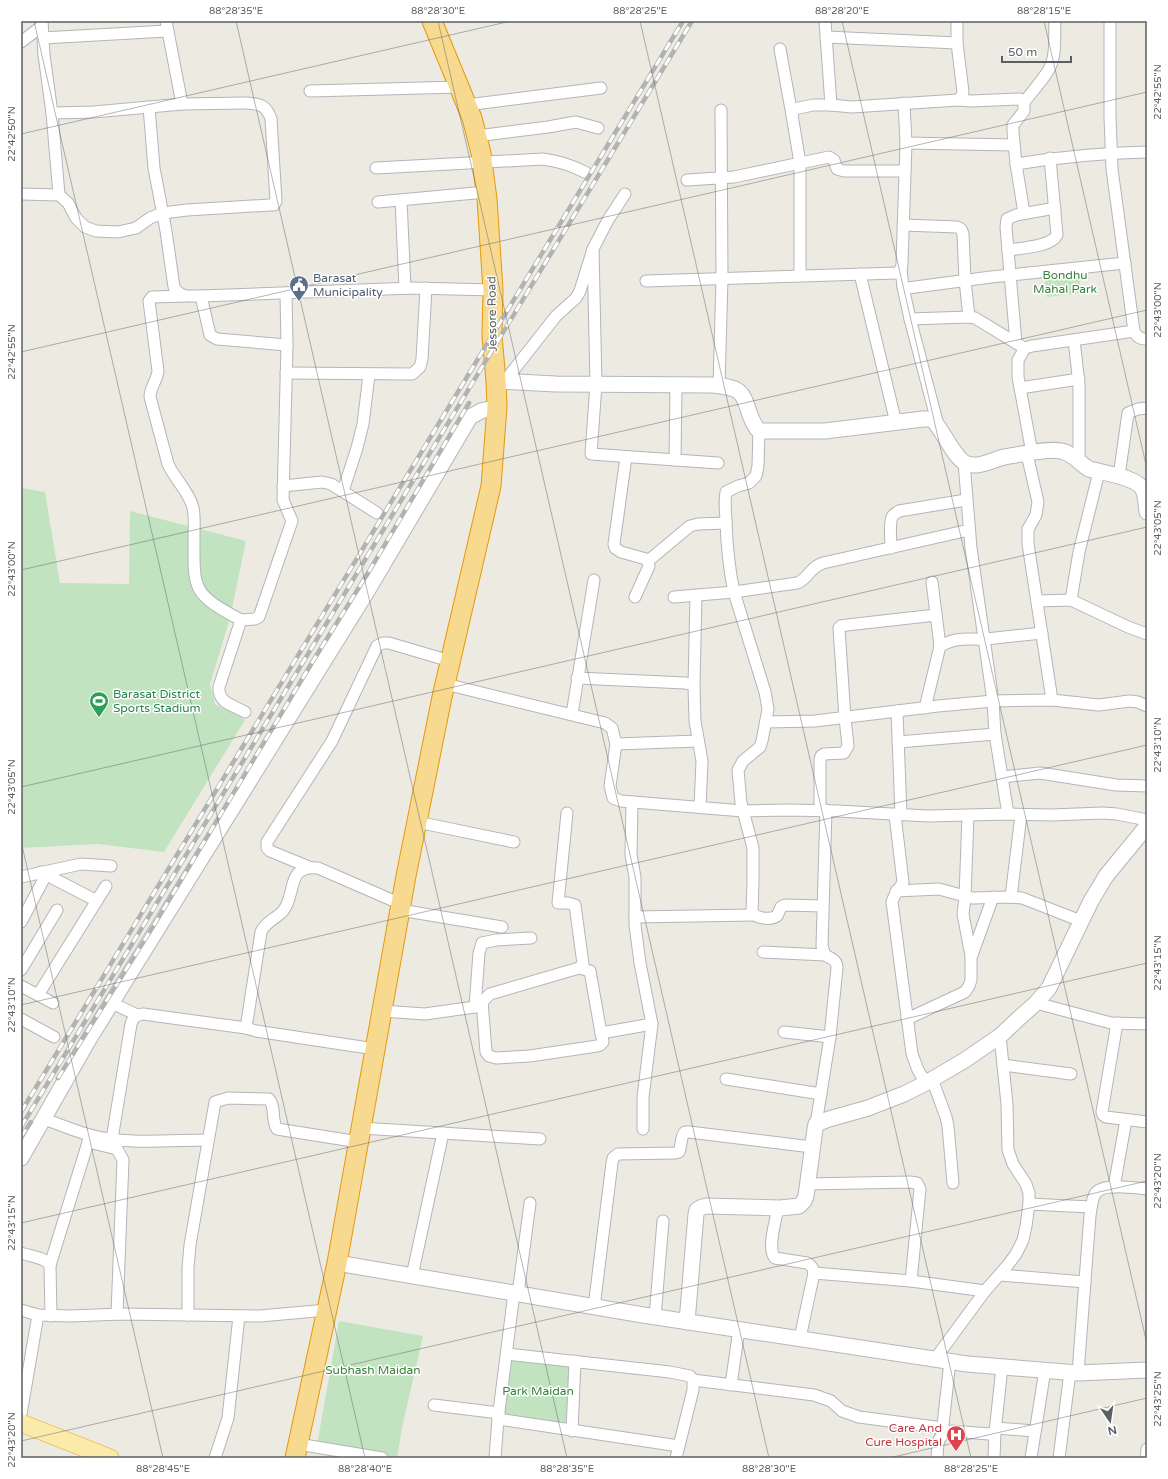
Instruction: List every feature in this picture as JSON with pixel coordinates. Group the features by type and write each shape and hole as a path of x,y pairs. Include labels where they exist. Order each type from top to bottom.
{"highway":[{"name":"Jessore Road","path":"297,1451 337,1263 400,907 417,822 445,684 491,486 497,407 501,381 492,336 493,290 487,195 482,163 467,106 432,21"}],"main road":[{"path":"21,1423 110,1458"}],"street":[{"path":"825,21 831,105"},
{"path":"957,21 957,42 962,92 962,96 958,100"},
{"path":"1024,213 1016,164 1013,125 1024,111 1024,102 1048,71 1051,64 1054,50 1055,21"},
{"path":"1110,21 1112,169 1134,331 1139,338 1147,339"},
{"path":"42,24 59,195"},
{"path":"21,42 42,24"},
{"path":"43,38 167,26 182,104"},
{"path":"826,37 957,42"},
{"path":"780,50 800,163 800,275"},
{"path":"310,91 460,87"},
{"path":"467,106 601,88"},
{"path":"792,115 794,109 813,105 852,107 958,100 972,101 1020,99 1024,102"},
{"path":"21,194 59,195 68,203 76,218 85,228 96,231 118,232 136,228 150,218 163,213 187,210 274,205 276,201 271,119 269,111 264,107 245,103 182,104 94,112 52,113"},
{"path":"904,103 906,144 901,269 903,287 910,319 938,425"},
{"path":"149,107 154,168 163,213 174,287 177,293 186,296"},
{"path":"719,386 722,278 720,179 721,110"},
{"path":"476,136 576,122 598,128"},
{"path":"906,144 1014,145"},
{"path":"1016,164 1050,158 1111,153 1147,152"},
{"path":"687,180 720,179 746,175 829,157 834,160 837,169 844,171 905,171"},
{"path":"1008,250 1046,244 1055,239 1057,235 1050,158"},
{"path":"376,168 530,159 555,160 569,164 585,172"},
{"path":"501,381 556,316 576,298 593,249 608,220 625,194"},
{"path":"378,202 487,195"},
{"path":"401,200 406,288"},
{"path":"1052,700 1028,544 1028,529 1036,515 1038,502 1029,453 1020,388 1018,360 1021,346 1006,227 1007,219 1009,217 1055,208"},
{"path":"903,225 956,227 961,229 963,234 965,280 969,317"},
{"path":"593,249 596,384 591,454 718,463"},
{"path":"903,287 908,288 965,280 1124,263"},
{"path":"646,281 800,275 890,274 897,273 901,269"},
{"path":"860,274 896,423"},
{"path":"286,293 287,345 283,500 292,521 259,617 255,619 241,620 208,600 200,592 196,584 194,573 194,518 192,503 172,473 168,464 150,397 150,392 158,375 149,301 152,297 406,288 493,290"},
{"path":"286,374 412,374 420,367 422,359 426,288"},
{"path":"201,296 210,335 217,338 287,345"},
{"path":"910,319 975,318 1021,346 1032,346 1134,331"},
{"path":"1074,340 1079,379 1080,407 1078,461"},
{"path":"342,491 363,424 369,374"},
{"path":"1020,388 1079,379"},
{"path":"501,381 556,384 731,387 740,391 745,399 754,426 759,431 825,431 932,419 938,425 957,455 964,462 971,465 978,465 1029,453 1047,450 1061,451 1073,456 1089,469 1119,476 1140,484 1145,491 1147,512"},
{"path":"675,460 676,385"},
{"path":"21,1158 89,1039 366,593 470,417 481,411 497,407"},
{"path":"1119,476 1128,413 1138,409 1147,408"},
{"path":"753,915 753,848 743,811 738,770 743,761 760,747 768,709 765,692 734,592 727,547 725,500 726,492 738,486 749,483 756,476 758,466 759,431"},
{"path":"626,457 614,544 617,550 646,559 648,561"},
{"path":"964,462 969,530 983,639 993,701 995,734 1008,814"},
{"path":"1071,600 1079,552 1099,472"},
{"path":"283,486 322,482 331,484 377,513"},
{"path":"891,548 891,522 892,517 895,514 900,511 966,500"},
{"path":"648,561 690,526 698,524 726,523"},
{"path":"674,597 734,592 797,583 805,579 811,569 823,563 969,530"},
{"path":"635,597 649,566 648,561"},
{"path":"572,714 594,580"},
{"path":"925,708 940,646 932,582"},
{"path":"696,595 694,686 695,721 702,760 700,807"},
{"path":"1037,601 1071,600 1128,627 1147,634"},
{"path":"825,955 822,946 823,810 820,760 821,756 824,754 844,753 848,746 844,718 839,628 847,624 936,615"},
{"path":"241,620 218,694 221,700 245,712"},
{"path":"940,646 956,639 983,639 1042,633"},
{"path":"450,662 389,643 383,643 377,646 332,741 267,842 267,848 270,851 309,867 318,868 400,907 502,927"},
{"path":"577,678 685,683 694,686"},
{"path":"445,684 605,723 612,728 616,744 610,786 611,792 613,798 621,801 743,811 823,810 946,817 1008,814 1051,815 1103,812 1147,820"},
{"path":"766,722 810,722 993,701 1052,700 1099,705 1129,701 1138,702 1147,706"},
{"path":"897,711 898,815 903,882 896,891 892,902 907,1019 915,1063 929,1081 947,1122 953,1183"},
{"path":"898,742 995,734"},
{"path":"616,744 698,741"},
{"path":"1002,777 1040,773 1116,785 1147,786"},
{"path":"632,802 631,855 635,878 635,917 638,953 652,1024 643,1097 643,1129"},
{"path":"567,813 558,903 575,905 583,964 579,968"},
{"path":"1011,896 1021,815"},
{"path":"907,1019 965,992 971,980 971,958 963,914 966,897 968,816"},
{"path":"417,822 514,842"},
{"path":"816,1124 822,1120 868,1108 904,1094 929,1081 965,1060 1000,1036 1036,1004 1049,988 1091,901 1106,876 1147,826"},
{"path":"21,877 81,864 111,866"},
{"path":"246,1028 263,928 282,912 296,876 301,870 309,867"},
{"path":"44,873 97,901"},
{"path":"21,922 44,873"},
{"path":"38,995 106,886"},
{"path":"896,891 939,888 966,897 1011,896 1032,902 1081,921"},
{"path":"971,958 993,897"},
{"path":"635,917 753,915 759,917 774,917 781,907 785,905 822,906"},
{"path":"21,970 57,910"},
{"path":"382,1011 425,1014 479,1004 490,994 496,991 579,968 590,971 603,1042 600,1045 530,1056 496,1058 489,1056 486,1052 479,1004 479,953 482,943 496,940 531,938"},
{"path":"687,1322 697,1210 708,1206 780,1208 799,1206 804,1202 830,1037 837,964 835,960 825,955 763,952"},
{"path":"21,986 54,1003"},
{"path":"112,1002 137,1015"},
{"path":"1036,1004 1117,1023 1147,1024"},
{"path":"112,1139 132,1019 137,1015 143,1014 246,1028 256,1031 375,1049"},
{"path":"21,1019 54,1037"},
{"path":"1117,1023 1102,1112 1103,1116 1147,1122"},
{"path":"601,1033 652,1024"},
{"path":"784,1032 830,1037"},
{"path":"935,1359 985,1291 1016,1254 1023,1240 1026,1226 1029,1194 1026,1184 1013,1164 1008,1150 1007,1104 1000,1036"},
{"path":"1003,1065 1071,1074"},
{"path":"726,1079 821,1094"},
{"path":"188,1315 190,1245 215,1102 228,1098 269,1099 272,1102 274,1120 277,1129 281,1130 360,1135 443,1133 540,1139"},
{"path":"44,1119 89,1139 117,1149 123,1160 118,1314"},
{"path":"1114,1187 1126,1120"},
{"path":"594,1307 612,1163 613,1158 618,1154 679,1152 681,1148 682,1135 685,1132 812,1147"},
{"path":"412,1276 443,1133"},
{"path":"89,1139 208,1140"},
{"path":"51,1316 50,1265 89,1139"},
{"path":"807,1184 917,1183 920,1189 920,1195 911,1281"},
{"path":"1059,1458 1074,1372 1085,1282 1091,1206 1096,1192 1103,1187 1147,1189"},
{"path":"494,1458 507,1354 530,1203"},
{"path":"1029,1204 1091,1206"},
{"path":"780,1208 777,1212 771,1247 773,1255 775,1258 808,1263 814,1268 800,1338"},
{"path":"655,1317 663,1221"},
{"path":"21,1253 44,1260 50,1265"},
{"path":"337,1263 655,1317 950,1361 1002,1367 1074,1372 1147,1370"},
{"path":"814,1273 911,1281 985,1291"},
{"path":"1000,1274 1085,1282"},
{"path":"21,1310 38,1315 51,1316 118,1314 260,1316 327,1310"},
{"path":"21,1414 38,1315"},
{"path":"215,1458 228,1418 239,1316"},
{"path":"731,1385 739,1329"},
{"path":"507,1354 670,1372 690,1376 693,1380 814,1396 826,1400 842,1411 859,1417 942,1432 952,1431 989,1434 996,1430 1035,1431"},
{"path":"572,1431 575,1361"},
{"path":"937,1458 938,1440 942,1432 950,1361"},
{"path":"994,1458 1002,1367"},
{"path":"1031,1458 1045,1370"},
{"path":"676,1458 693,1390 693,1380"},
{"path":"434,1405 499,1416 572,1431 679,1446"},
{"path":"1146,1458 1147,1449"},
{"path":"297,1451 382,1458"}],"green space":[{"name":"Bondhu Mahal Park","path":"1078,269 1081,293 1047,297 1044,272"},
{"path":"21,488 45,492 60,583 129,584 130,511 246,541 230,618 210,684 215,704 245,720 164,852 98,844 21,848"},
{"name":"Subhash Maidan","path":"339,1321 423,1336 403,1423 397,1458 317,1445"},
{"name":"Park Maidan","path":"510,1357 572,1363 567,1426 503,1419"}],"railway":[{"path":"21,1112 683,21"},
{"path":"21,1127 692,21"},
{"path":"58,1078 154,925 313,661 368,573 469,403"},
{"path":"21,1137 31,1122"}],"place":[{"name":"Barasat Municipality","path":"299,302"},
{"name":"Barasat District Sports Stadium","path":"99,718"},
{"name":"Care And Cure Hospital","path":"956,1452"}]}
